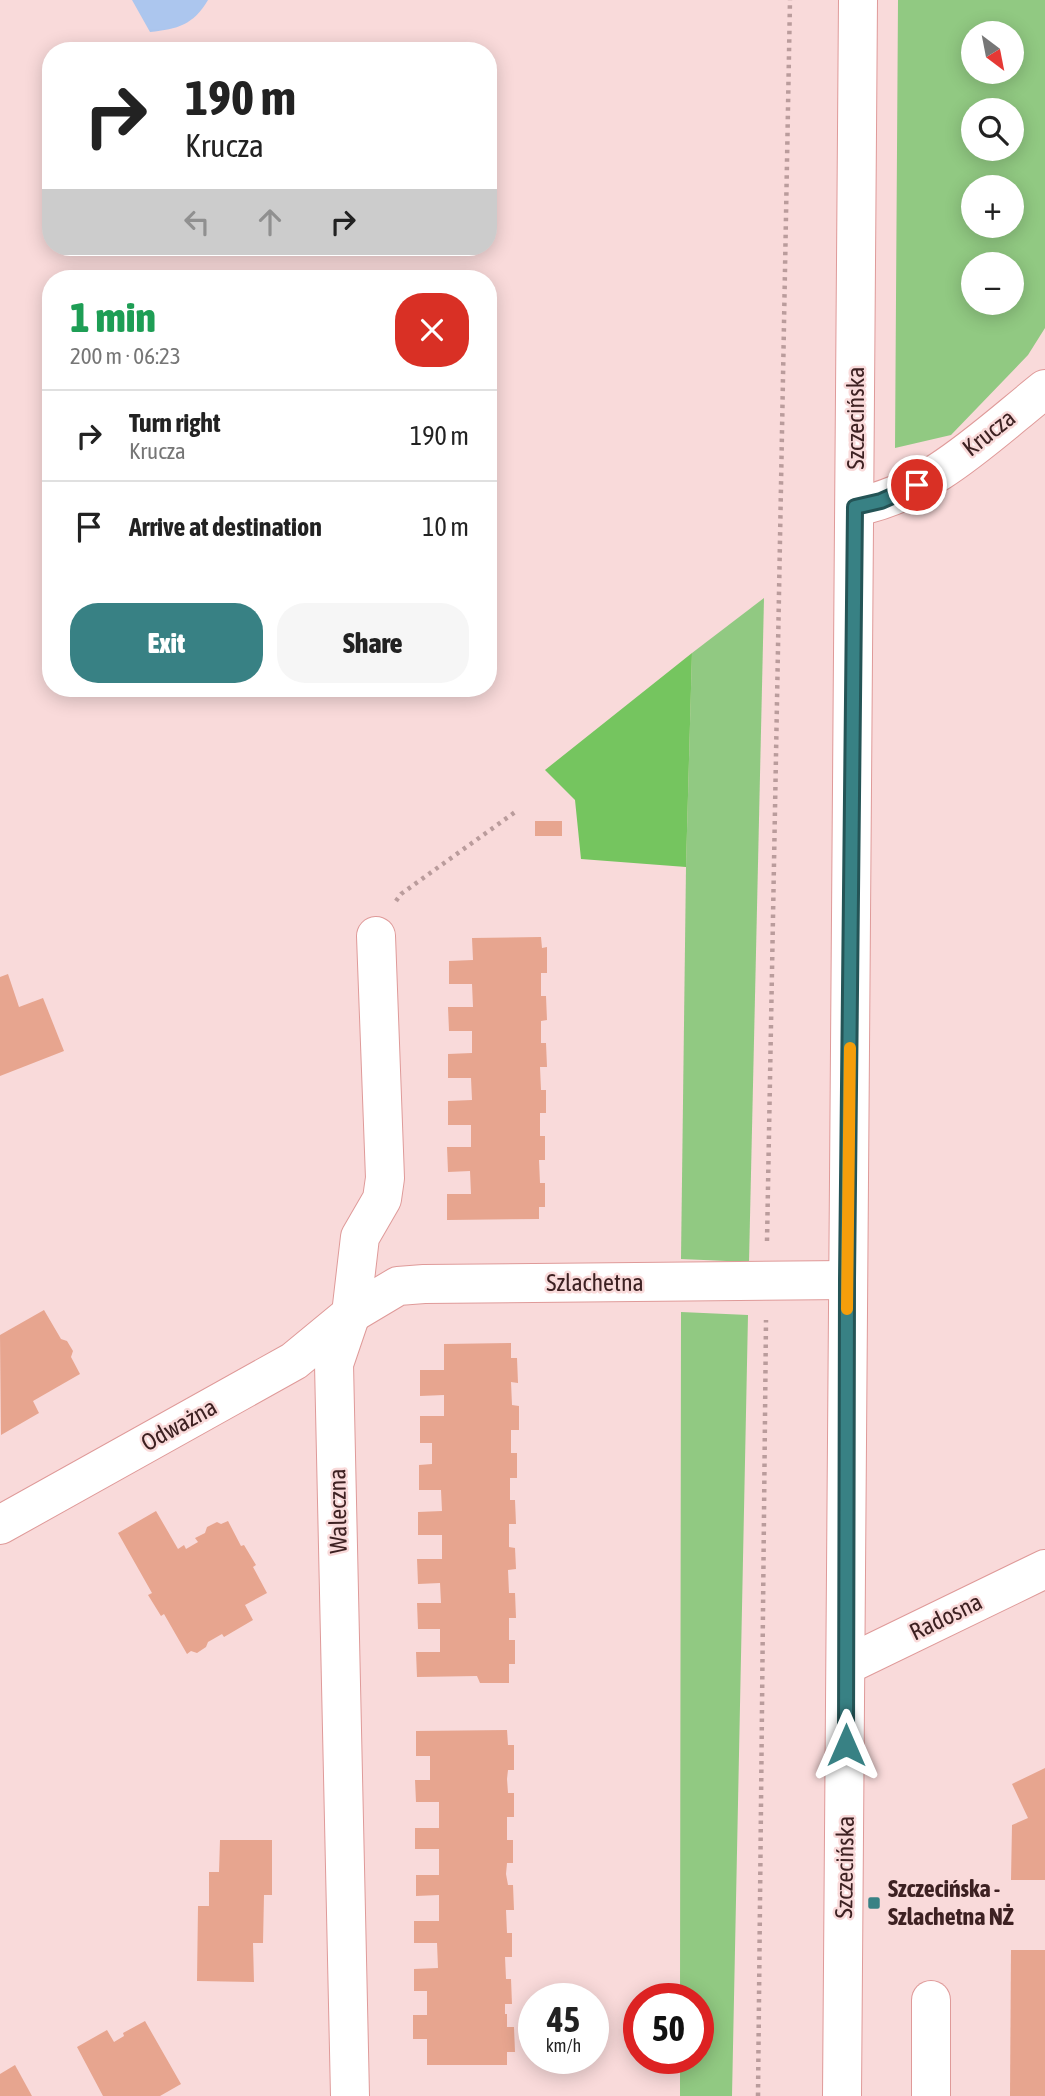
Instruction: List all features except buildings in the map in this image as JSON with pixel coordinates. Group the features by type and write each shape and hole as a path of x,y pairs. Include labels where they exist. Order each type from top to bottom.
{"street":[{"name":"Szczecińska","path":"842,2096 858,0"},
{"name":"Krucza","path":"855,507 881,501 930,477 1045,389"},
{"name":"Waleczna","path":"350,2096 334,1364 351,1314 360,1237 382,1199 385,1178 376,936"},
{"name":"Szlachetna","path":"351,1314 398,1286 424,1284 847,1280"},
{"name":"Odważna","path":"0,1525 294,1361 351,1314"},
{"name":"Radosna","path":"847,1665 1045,1569"},
{"path":"931,2000 931,2096"}],"path":[{"path":"758,2096 767,1282 790,0"},
{"path":"376,936 401,894 518,810"}],"green space":[{"path":"898,0 1045,0 1045,328 1028,355 951,435 895,448"},
{"path":"764,598 749,1262 681,1259 686,867 692,653"},
{"path":"692,653 686,867 581,859 575,800 545,770"},
{"path":"681,1312 748,1315 732,2096 680,2096 680,2074 714,2074 714,1983 680,1983"}],"water":[{"path":"132,0 208,0 197,15 184,24 150,32"}],"slow traffic":[{"path":"847,1309 850,1048"}],"place":[{"name":"Szczecińska - Szlachetna NŻ","path":"874,1903"}],"route":[{"path":"846,1745 847,1280 855,507 881,501 917,485"}]}
